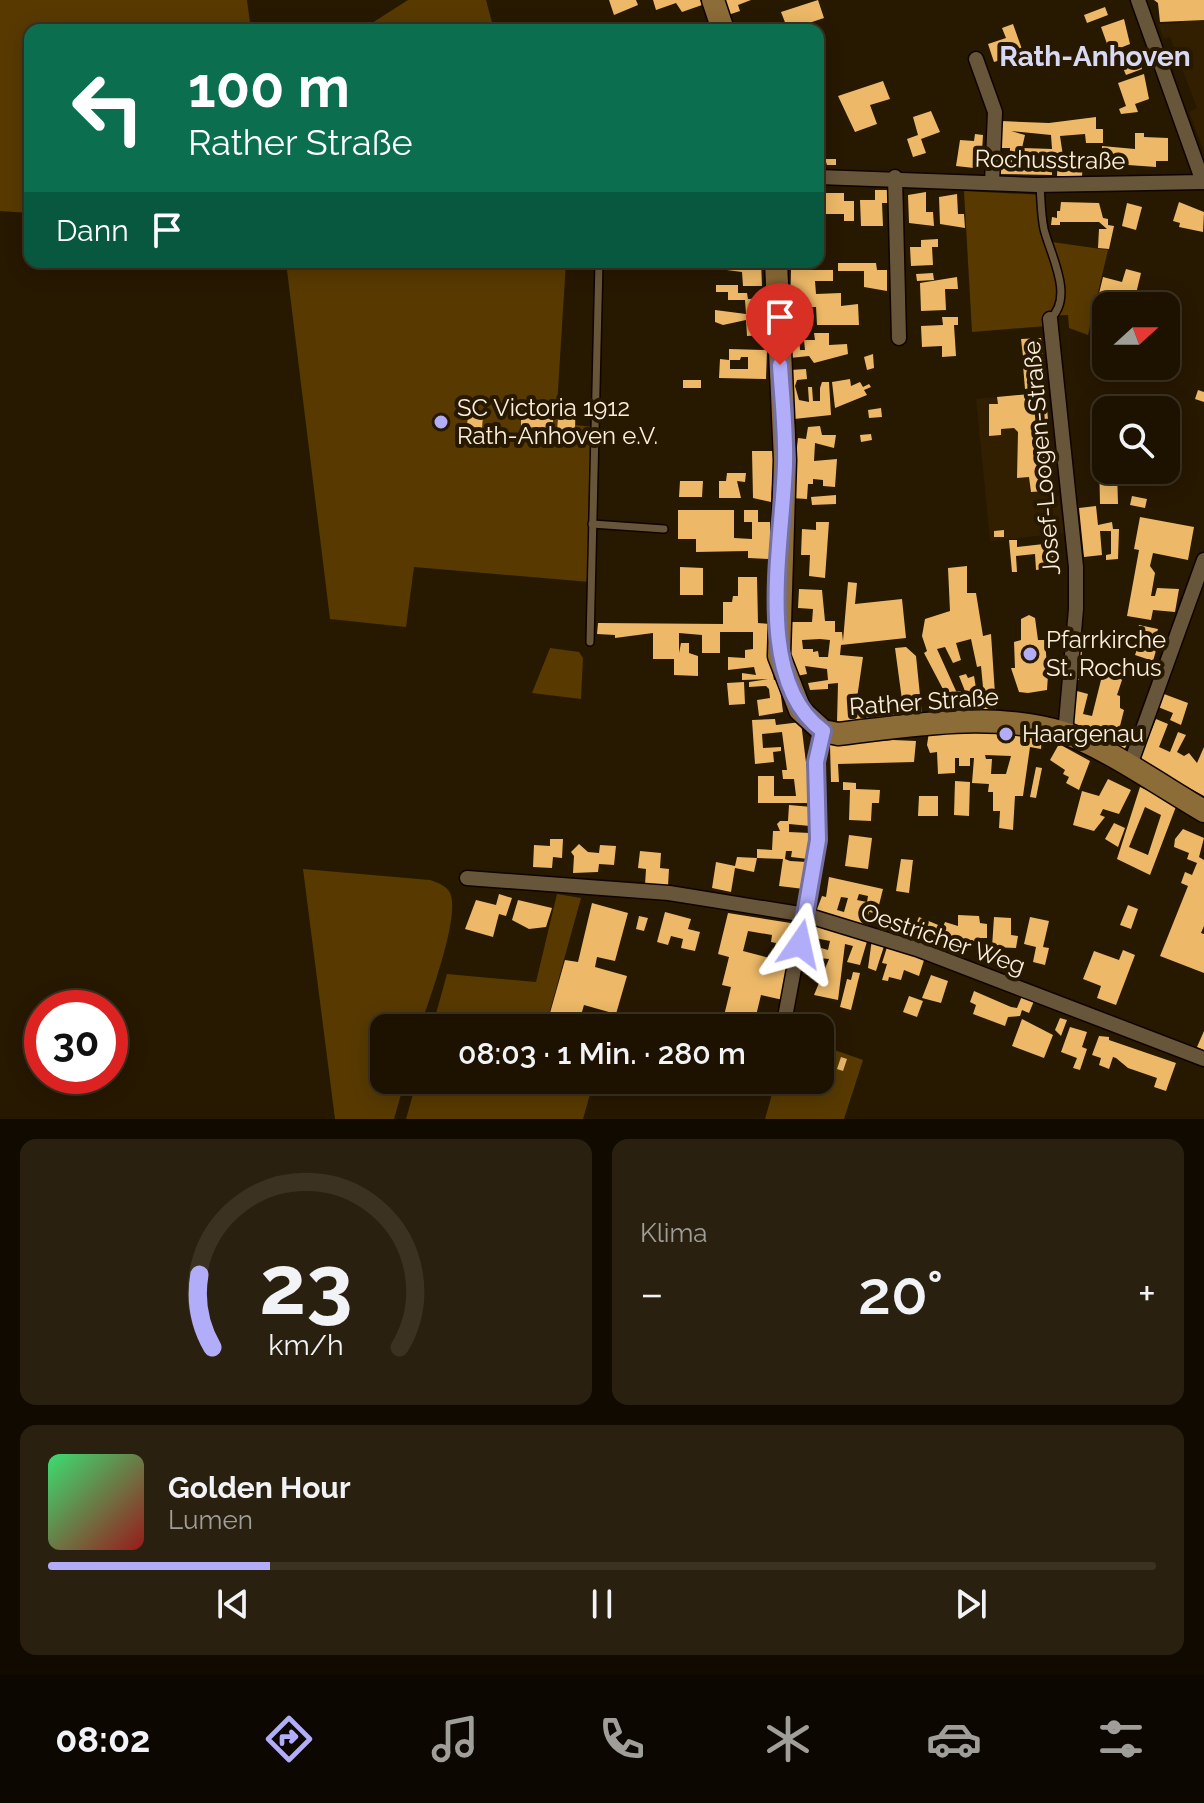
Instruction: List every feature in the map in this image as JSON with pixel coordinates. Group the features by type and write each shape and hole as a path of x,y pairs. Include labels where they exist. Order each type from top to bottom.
{"main road":[{"path":"713,0 721,24"},
{"name":"Rather Straße","path":"776,268 785,460 779,656 800,710 823,731 838,734 962,721 1017,723 1065,734 1204,811"}],"street":[{"path":"1138,0 1203,182"},
{"path":"976,59 995,112 992,183"},
{"name":"Rochusstraße","path":"824,177 895,177 1040,185 1203,182"},
{"path":"895,177 899,338"},
{"name":"Josef-Loogen-Straße","path":"1050,319 1076,567 1076,609 1065,734"},
{"path":"1129,768 1204,560"},
{"path":"786,1014 818,840 816,762 823,731"},
{"name":"Oestricher Weg","path":"467,878 669,893 806,915 917,949 1204,1059"}],"lane":[{"name":"Josef-Loogen-Straße","path":"1040,185 1045,230 1059,281 1058,307 1050,319"},
{"path":"590,642 599,268"},
{"path":"592,524 664,529"}],"shaded area":[{"path":"0,0 247,0 250,24 24,24 24,213 0,211"},
{"path":"408,0 486,0 492,24 370,24"},
{"path":"1179,0 1204,0 1204,152 1189,112 1197,108 1170,37 1164,39 1158,24 1181,23"},
{"path":"964,191 1044,195 1045,221 1052,242 1108,250 1098,292 1092,292 1092,318 1088,335 1069,328 1068,315 1046,316 1046,326 972,332"},
{"name":"SC Victoria 1912 Rath-Anhoven e.V.","path":"287,268 566,268 557,406 576,408 576,425 593,427 590,582 414,567 406,627 330,619"},
{"path":"1030,394 1032,409 1047,408 1054,495 1059,496 1064,533 990,541 976,399"},
{"path":"550,648 579,652 583,658 581,699 532,693"},
{"path":"303,869 430,880 444,886 450,893 451,920 425,1014 370,1014 370,1094 401,1094 394,1119 335,1119"},
{"path":"557,894 581,898 549,1014 436,1014 447,974 536,982"},
{"path":"834,1050 863,1060 844,1119 765,1119 772,1094 834,1094"},
{"path":"413,1094 590,1094 583,1119 406,1119"}],"building":[{"path":"609,0 636,0 638,5 614,15"},
{"path":"653,0 700,0 702,5 682,12 676,3 656,10"},
{"path":"719,0 751,0 738,5 740,11 725,16"},
{"path":"818,0 824,18 806,24 786,24 781,12"},
{"path":"1154,0 1204,0 1204,20 1160,22 1158,3"},
{"path":"1105,7 1108,15 1087,23 1084,15"},
{"path":"1124,19 1130,44 1110,52 1101,27"},
{"path":"1013,24 1023,52 1031,49 1034,58 1021,66 1017,55 994,62 988,44 1006,38 1002,28"},
{"path":"1140,62 1142,69 1126,75 1123,68"},
{"path":"1144,74 1149,99 1135,104 1138,112 1121,114 1119,109 1126,106 1118,83"},
{"path":"883,81 890,99 870,105 877,124 855,132 838,96"},
{"path":"931,111 940,132 921,139 926,153 913,157 907,139 918,135 913,117"},
{"path":"1096,117 1096,129 1103,129 1103,143 1086,143 1085,134 1060,136 1063,156 1083,156 1082,177 1057,176 1058,157 1052,157 1052,175 999,174 1000,154 1010,154 1010,148 999,148 1001,121 1049,123","holes":["1011,131 1051,135 1052,149 1022,148 1025,135"]},
{"path":"1135,133 1144,133 1144,137 1168,138 1168,161 1156,161 1156,167 1128,165 1128,161 1122,161 1122,166 1102,166 1102,146 1135,149"},
{"path":"975,134 983,135 982,151 975,151 974,168 956,166 960,140 974,141"},
{"path":"825,159 836,159 836,165 827,165"},
{"path":"875,190 887,190 888,203 882,203 883,226 861,226 860,200 875,200"},
{"path":"926,192 926,212 933,212 934,226 909,223 908,195"},
{"path":"824,193 844,193 844,201 854,201 854,221 844,221 844,214 824,214"},
{"path":"957,194 958,214 964,214 965,228 940,224 939,197"},
{"path":"1061,202 1099,203 1103,218 1108,219 1108,225 1114,226 1109,249 1098,248 1099,229 1107,229 1099,222 1060,222 1060,225 1051,225 1052,217 1057,218"},
{"path":"1179,202 1204,212 1203,232 1179,227 1180,223 1173,221"},
{"path":"1127,203 1142,207 1136,230 1122,226"},
{"path":"938,239 938,247 932,247 933,265 911,266 910,247 921,247 921,240"},
{"path":"838,263 876,263 877,270 887,270 887,291 864,287 864,271 838,271"},
{"path":"761,268 762,286 743,286 742,272 719,269"},
{"path":"1126,269 1141,273 1136,292 1099,292 1103,277 1122,282"},
{"path":"791,270 833,270 833,281 815,281 816,294 841,293 841,306 858,304 859,325 817,325 816,307 790,308"},
{"path":"933,273 934,280 917,281 916,274"},
{"path":"957,277 958,289 945,289 946,310 921,311 920,283"},
{"path":"716,285 738,285 738,293 747,293 748,299 763,298 765,335 747,336 746,320 723,325 715,322 715,310 746,314 745,300 728,300 728,292 716,292"},
{"path":"942,317 958,317 958,325 954,325 956,356 942,357 942,346 922,347 921,326 943,325"},
{"path":"814,333 829,333 829,345 847,344 848,354 814,363 809,356 790,358 788,338 799,338 800,350 805,350 804,340 815,340"},
{"path":"1041,338 1043,354 1023,356 1021,339"},
{"path":"729,349 767,350 766,379 719,378 720,359 729,360","holes":["748,357 748,369 730,369 730,360"]},
{"path":"873,354 874,368 867,370 864,357"},
{"path":"1043,364 1053,475 1044,476 1046,491 1031,492 1029,477 1017,478 1018,432 1014,428 1001,429 1001,435 989,436 989,404 998,404 997,397 1030,394 1030,388 1025,389 1023,365"},
{"path":"806,369 807,379 797,380 795,386 799,400 809,402 808,387 812,387 813,401 820,401 822,382 829,382 831,415 794,419 790,370"},
{"path":"850,379 851,386 860,382 863,387 869,384 871,387 864,390 867,395 835,408 832,382"},
{"path":"683,380 701,380 701,388 683,388"},
{"path":"1198,390 1204,392 1204,402 1195,399"},
{"path":"881,408 882,417 869,418 868,410"},
{"path":"468,415 483,416 482,428 467,426"},
{"path":"521,417 553,419 553,428 521,427"},
{"path":"558,418 575,419 575,433 557,432"},
{"path":"820,426 822,435 836,435 834,448 815,443 814,461 837,459 835,487 823,486 823,480 813,479 813,484 808,484 807,499 791,498 798,438 806,439 808,427"},
{"path":"871,434 872,440 861,442 860,435"},
{"path":"752,451 774,451 771,502 753,498"},
{"path":"727,473 746,473 745,482 737,481 741,498 719,498 719,481 726,481"},
{"path":"680,481 703,481 702,497 679,497"},
{"path":"1100,484 1117,484 1118,504 1100,504"},
{"path":"836,495 836,504 812,505 811,497"},
{"path":"1132,496 1147,499 1145,508 1130,505"},
{"path":"1096,506 1098,525 1112,522 1113,529 1119,529 1118,559 1106,560 1106,555 1111,554 1111,531 1100,531 1102,555 1084,557 1079,508"},
{"path":"678,510 734,510 734,538 752,539 752,522 744,522 744,510 758,510 758,522 770,522 770,559 748,558 748,551 696,552 696,539 678,539"},
{"path":"1140,517 1194,527 1188,560 1153,553 1150,566 1155,573 1151,596 1155,596 1157,588 1179,589 1175,612 1153,610 1151,620 1127,616 1139,550 1134,549"},
{"path":"816,522 829,522 825,578 809,576 810,555 801,555 802,529 816,530"},
{"path":"1004,530 1004,537 994,537 994,531"},
{"path":"1009,540 1017,540 1017,547 1053,543 1055,567 1036,570 1035,554 1016,556 1017,572 1012,572"},
{"path":"967,566 967,593 976,593 983,636 991,634 996,709 947,713 945,693 924,653 927,651 922,636 925,619 950,611 948,568","holes":["971,639 977,667 981,666 983,687 976,688 974,676 968,678 966,674 959,676 965,691 956,691 937,649 945,647 953,663 961,660 956,643"]},
{"path":"680,567 703,568 703,595 680,595"},
{"path":"738,577 757,577 758,623 769,624 769,654 774,680 779,680 783,712 759,716 757,700 770,698 769,689 766,686 749,687 749,682 768,679 742,680 742,673 756,675 754,667 728,670 728,657 745,658 745,650 753,649 753,632 720,632 720,653 702,653 702,635 679,633 679,653 681,643 689,643 689,653 698,656 698,676 674,675 674,659 653,659 653,633 615,638 615,635 597,634 598,623 723,624 723,602 732,602 733,596 738,596"},
{"path":"848,582 857,583 855,604 902,599 906,638 841,645 840,655 863,657 856,705 902,700 895,648 906,647 916,656 922,715 837,723 838,683 828,684 828,689 810,690 808,683 828,680 827,669 805,666 807,674 791,677 786,622 812,622 813,609 798,608 799,589 822,590 825,621 835,621 835,632 842,632 843,641","holes":["802,640 830,640 828,657 819,657 818,651 813,652 813,649 803,649"]},
{"name":"Pfarrkirche St. Rochus","path":"1029,615 1035,618 1038,640 1045,640 1047,666 1051,665 1052,674 1048,675 1047,690 1028,693 1019,692 1011,668 1015,668 1014,642 1021,640 1021,619"},
{"path":"1139,625 1158,629 1155,639 1159,640 1153,661 1135,655 1142,635 1137,633"},
{"path":"1077,642 1083,642 1079,680 1073,680"},
{"path":"1103,672 1123,677 1117,695 1120,696 1120,708 1124,710 1119,730 1131,737 1124,750 1069,725 1077,691 1088,694 1083,714 1092,716"},
{"path":"744,682 745,704 729,705 727,683"},
{"path":"1164,694 1188,703 1181,725 1170,720 1173,713 1158,707"},
{"path":"775,719 776,725 801,722 811,803 758,803 758,776 774,776 774,796 796,796 794,779 783,779 782,770 787,770 782,732 762,734 763,748 781,747 781,751 773,752 774,762 755,764 752,720"},
{"path":"1156,719 1168,724 1159,747 1170,752 1178,732 1186,735 1177,752 1184,756 1189,753 1197,763 1204,747 1204,796 1139,761"},
{"path":"962,730 1042,737 1041,749 1030,747 1023,796 1015,796 1013,830 999,828 1000,811 993,811 993,792 988,792 989,784 972,783 974,758 970,758 970,766 959,766 959,758 955,758 955,773 938,774 937,752 930,753 927,745 929,732","holes":["985,755 1011,756 1006,774 991,774 992,759 986,759"]},
{"path":"916,741 914,762 838,764 839,782 831,782 830,745"},
{"path":"1059,744 1090,761 1079,790 1066,783 1069,777 1063,774 1065,770 1050,760"},
{"path":"1036,767 1042,768 1036,798 1030,797"},
{"path":"1108,779 1131,790 1119,814 1103,809 1100,815 1105,817 1094,831 1073,825 1082,791 1099,796"},
{"path":"955,781 970,782 969,816 954,815"},
{"path":"843,782 856,783 856,789 880,790 879,803 872,803 871,821 849,820 850,790 843,790"},
{"path":"1140,787 1177,804 1150,875 1117,859","holes":["1145,807 1161,815 1148,855 1129,847"]},
{"path":"919,796 938,796 938,816 918,816"},
{"path":"789,805 812,807 810,826 789,824 789,832 810,833 808,859 791,857 792,851 786,851 785,859 807,862 804,889 779,886 783,859 757,858 757,849 772,850 773,831 780,831 777,824 780,821 788,821"},
{"path":"1114,823 1125,828 1118,847 1105,839"},
{"path":"1183,829 1204,838 1199,857 1204,860 1204,926 1201,933 1204,934 1204,973 1160,956 1188,886 1181,883 1185,872 1192,875 1197,863 1187,859 1189,853 1174,847 1175,839"},
{"path":"849,835 872,838 868,869 845,866"},
{"path":"550,839 563,839 562,858 553,857 552,868 533,867 534,845 550,846"},
{"path":"579,844 588,852 599,853 600,845 616,846 614,865 599,864 598,872 573,873 574,856 571,852"},
{"path":"640,851 661,853 660,868 669,869 668,886 645,885 646,869 638,868"},
{"path":"737,857 757,858 754,872 735,868 731,892 712,888 716,862 735,866"},
{"path":"901,859 913,860 909,893 896,891"},
{"path":"829,877 883,889 879,905 874,913 869,912 865,926 816,912 822,896 826,897","holes":["859,894 868,896 867,902 857,900","841,897 848,898 844,912 837,910"]},
{"path":"499,894 512,898 506,916 499,914 493,937 465,929 476,900 496,905"},
{"path":"518,900 552,908 546,927 529,929 512,920"},
{"path":"592,903 628,913 615,961 597,957 595,967 627,976 616,1014 584,1005 581,1014 550,1013 565,960 578,962"},
{"path":"1128,905 1138,909 1131,929 1120,925"},
{"path":"665,912 691,919 688,929 700,932 695,951 681,948 683,939 671,936 668,945 657,942"},
{"path":"728,913 797,924 783,1000 761,995 756,1014 724,1014 731,987 722,985 729,957 718,954","holes":["748,931 772,935 771,942 776,943 773,959 743,951"]},
{"path":"958,915 979,916 980,923 987,924 987,938 980,938 980,946 951,945 914,929 919,917 943,927 945,922 958,926"},
{"path":"639,916 648,918 644,931 636,929"},
{"path":"994,917 1011,918 1011,935 1018,936 1016,948 992,947"},
{"path":"1030,917 1049,921 1043,947 1049,948 1045,965 1033,962 1036,947 1024,944"},
{"path":"814,922 868,938 860,965 847,962 853,946 845,944 838,1000 814,995 829,959 818,958 821,948 828,950 830,941 810,937"},
{"path":"872,939 885,943 876,971 868,968"},
{"path":"888,944 925,957 919,976 904,970 901,980 889,977 888,981 882,980 887,964 882,963"},
{"path":"1123,950 1135,955 1116,1005 1097,998 1101,986 1083,979 1094,951 1119,960"},
{"path":"853,972 860,973 851,1010 840,1007 847,979 851,980"},
{"path":"931,975 948,981 941,1003 922,998"},
{"path":"974,991 1017,1008 1022,996 1034,1001 1029,1013 1022,1010 1020,1016 1008,1017 1005,1026 973,1014 976,1005 970,1002"},
{"path":"909,996 923,1001 917,1017 903,1012"},
{"path":"1060,1018 1067,1020 1061,1036 1055,1030"},
{"path":"1022,1019 1053,1035 1044,1058 1012,1046"},
{"path":"1070,1027 1087,1032 1082,1047 1087,1049 1080,1070 1073,1068 1077,1058 1061,1052"},
{"path":"1204,1031 1204,1050 1197,1047"},
{"path":"1099,1036 1176,1063 1166,1091 1154,1087 1157,1078 1128,1068 1116,1058 1113,1057 1109,1069 1099,1065 1101,1058 1092,1055"},
{"path":"841,1057 847,1059 843,1071 837,1069"}],"place":[{"name":"SC Victoria 1912 Rath-Anhoven e.V.","path":"441,422"},
{"name":"Pfarrkirche St. Rochus","path":"1030,654"},
{"name":"Haargenau","path":"1006,734"}],"district":[{"name":"Rath-Anhoven","path":"1095,56"}],"route":[{"path":"780,365 785,460 777,638 779,656 783,675 800,710 823,731 816,762 818,840 800,944"}]}
